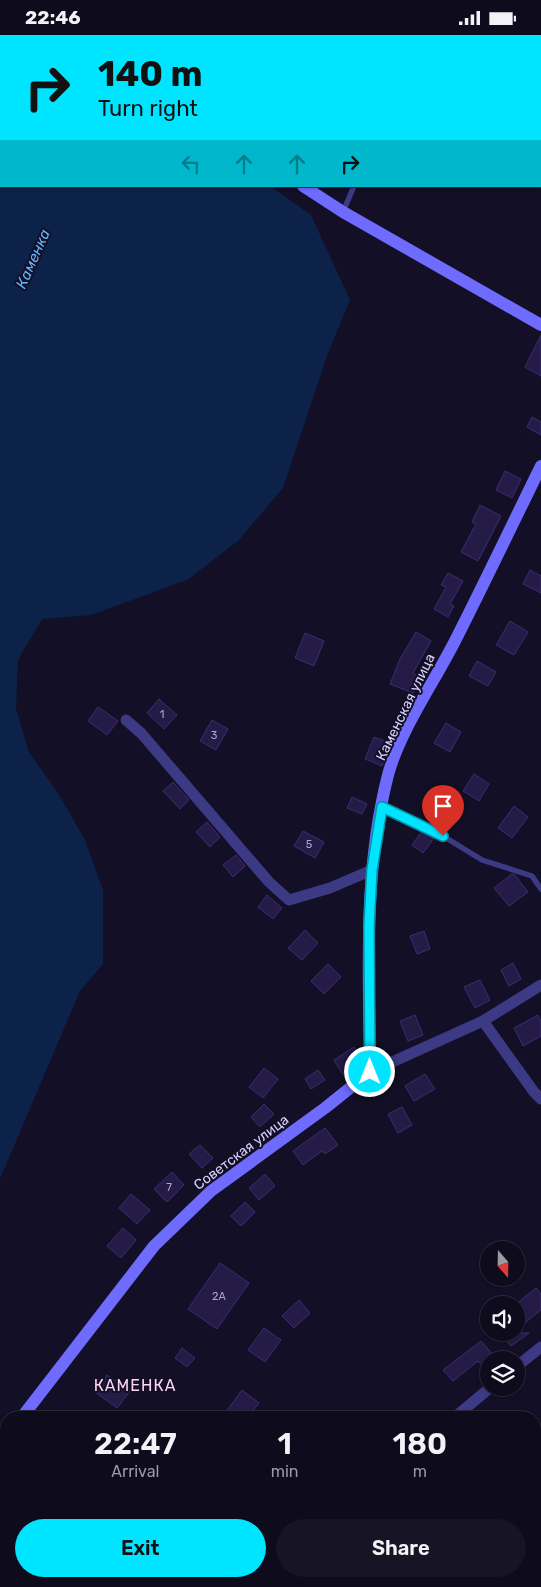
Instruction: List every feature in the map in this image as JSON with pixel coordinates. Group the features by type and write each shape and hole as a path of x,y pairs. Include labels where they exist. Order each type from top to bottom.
{"street":[{"path":"305,187 343,212 541,325"},
{"name":"Каменская улица","path":"370,1072 369,926 372,870 389,774 401,742 456,639 541,466"},
{"path":"126,720 141,733 269,882 289,900 330,888 372,870"},
{"name":"Советская улица","path":"27,1411 154,1246 211,1191 325,1108 370,1072 483,1021 541,985"},
{"path":"483,1021 541,1099"},
{"path":"525,1360 541,1347"},
{"path":"461,1411 480,1396"}],"lane":[{"path":"343,212 354,187"},
{"path":"382,807 443,836 482,860 532,876 541,889"}],"water":[{"name":"Каменка","path":"0,187 271,187 311,215 350,300 328,353 283,488 238,541 187,580 91,615 42,619 18,660 16,709 29,752 58,793 85,840 103,890 103,964 80,991 0,1179"}],"building":[{"path":"541,335 541,376 525,367"},
{"path":"532,417 541,422 541,435 527,427"},
{"path":"505,471 521,479 512,498 496,490"},
{"path":"480,505 501,516 478,561 461,552 476,524 472,522"},
{"path":"530,570 541,576 541,593 523,584"},
{"path":"448,573 463,581 450,604 454,606 448,617 434,609 446,587 441,585"},
{"path":"510,621 528,632 514,655 496,645"},
{"path":"416,632 431,641 413,673 419,676 413,693 390,684 400,659"},
{"path":"305,633 324,641 314,666 295,658"},
{"path":"477,661 496,672 488,686 469,676"},
{"path":"159,699 177,715 164,729 147,713"},
{"path":"98,707 118,721 107,735 88,721"},
{"path":"212,720 228,729 216,750 200,741"},
{"path":"446,723 461,732 450,752 434,743"},
{"path":"374,737 391,743 382,766 365,759"},
{"path":"474,774 489,784 479,801 463,791"},
{"path":"173,782 189,800 180,809 163,791"},
{"path":"352,797 367,804 362,814 347,808"},
{"path":"514,806 528,817 512,838 498,828"},
{"path":"207,822 220,837 210,847 196,832"},
{"path":"303,831 324,842 315,858 294,846"},
{"path":"422,831 434,838 423,853 412,845"},
{"path":"236,855 245,866 233,877 223,865"},
{"path":"512,874 515,875 528,892 509,906 494,888"},
{"path":"267,895 282,908 273,919 258,907"},
{"path":"305,930 318,943 302,960 288,948"},
{"path":"424,931 430,949 417,954 410,936"},
{"path":"513,963 521,979 509,986 501,970"},
{"path":"328,964 341,977 324,994 311,981"},
{"path":"480,980 490,1000 475,1008 464,987"},
{"path":"415,1015 423,1035 408,1041 400,1021"},
{"path":"538,1015 541,1021 541,1036 523,1046 514,1028"},
{"path":"354,1047 362,1059 362,1064 343,1075 334,1060"},
{"path":"264,1068 278,1079 263,1098 249,1087"},
{"path":"318,1070 325,1080 311,1089 305,1079"},
{"path":"425,1074 435,1089 414,1101 405,1086"},
{"path":"264,1104 274,1114 260,1127 251,1117"},
{"path":"402,1107 412,1125 398,1133 388,1114"},
{"path":"325,1128 338,1145 325,1154 322,1151 303,1165 293,1151"},
{"path":"200,1145 213,1158 202,1168 189,1154"},
{"path":"172,1172 184,1185 167,1202 154,1189"},
{"path":"265,1174 275,1186 259,1200 249,1188"},
{"path":"131,1194 150,1210 137,1224 119,1208"},
{"path":"245,1202 255,1212 241,1226 231,1216"},
{"path":"123,1228 136,1240 121,1258 107,1246"},
{"path":"220,1263 249,1283 217,1329 188,1309"},
{"path":"536,1288 541,1294 541,1310 525,1323 525,1297"},
{"path":"299,1300 310,1313 294,1328 282,1316"},
{"path":"264,1328 281,1340 265,1362 248,1350"},
{"path":"481,1341 490,1351 480,1351 480,1363 478,1361 453,1381 443,1370"},
{"path":"507,1341 518,1341 511,1346"},
{"path":"182,1348 195,1358 187,1367 175,1358"},
{"path":"107,1375 130,1391 117,1408 95,1392"},
{"path":"242,1390 259,1403 253,1411 227,1411"}],"district":[{"name":"КАМЕНКА","path":"135,1385"}],"route":[{"path":"370,1072 369,926 372,870 382,807 443,836"}]}
